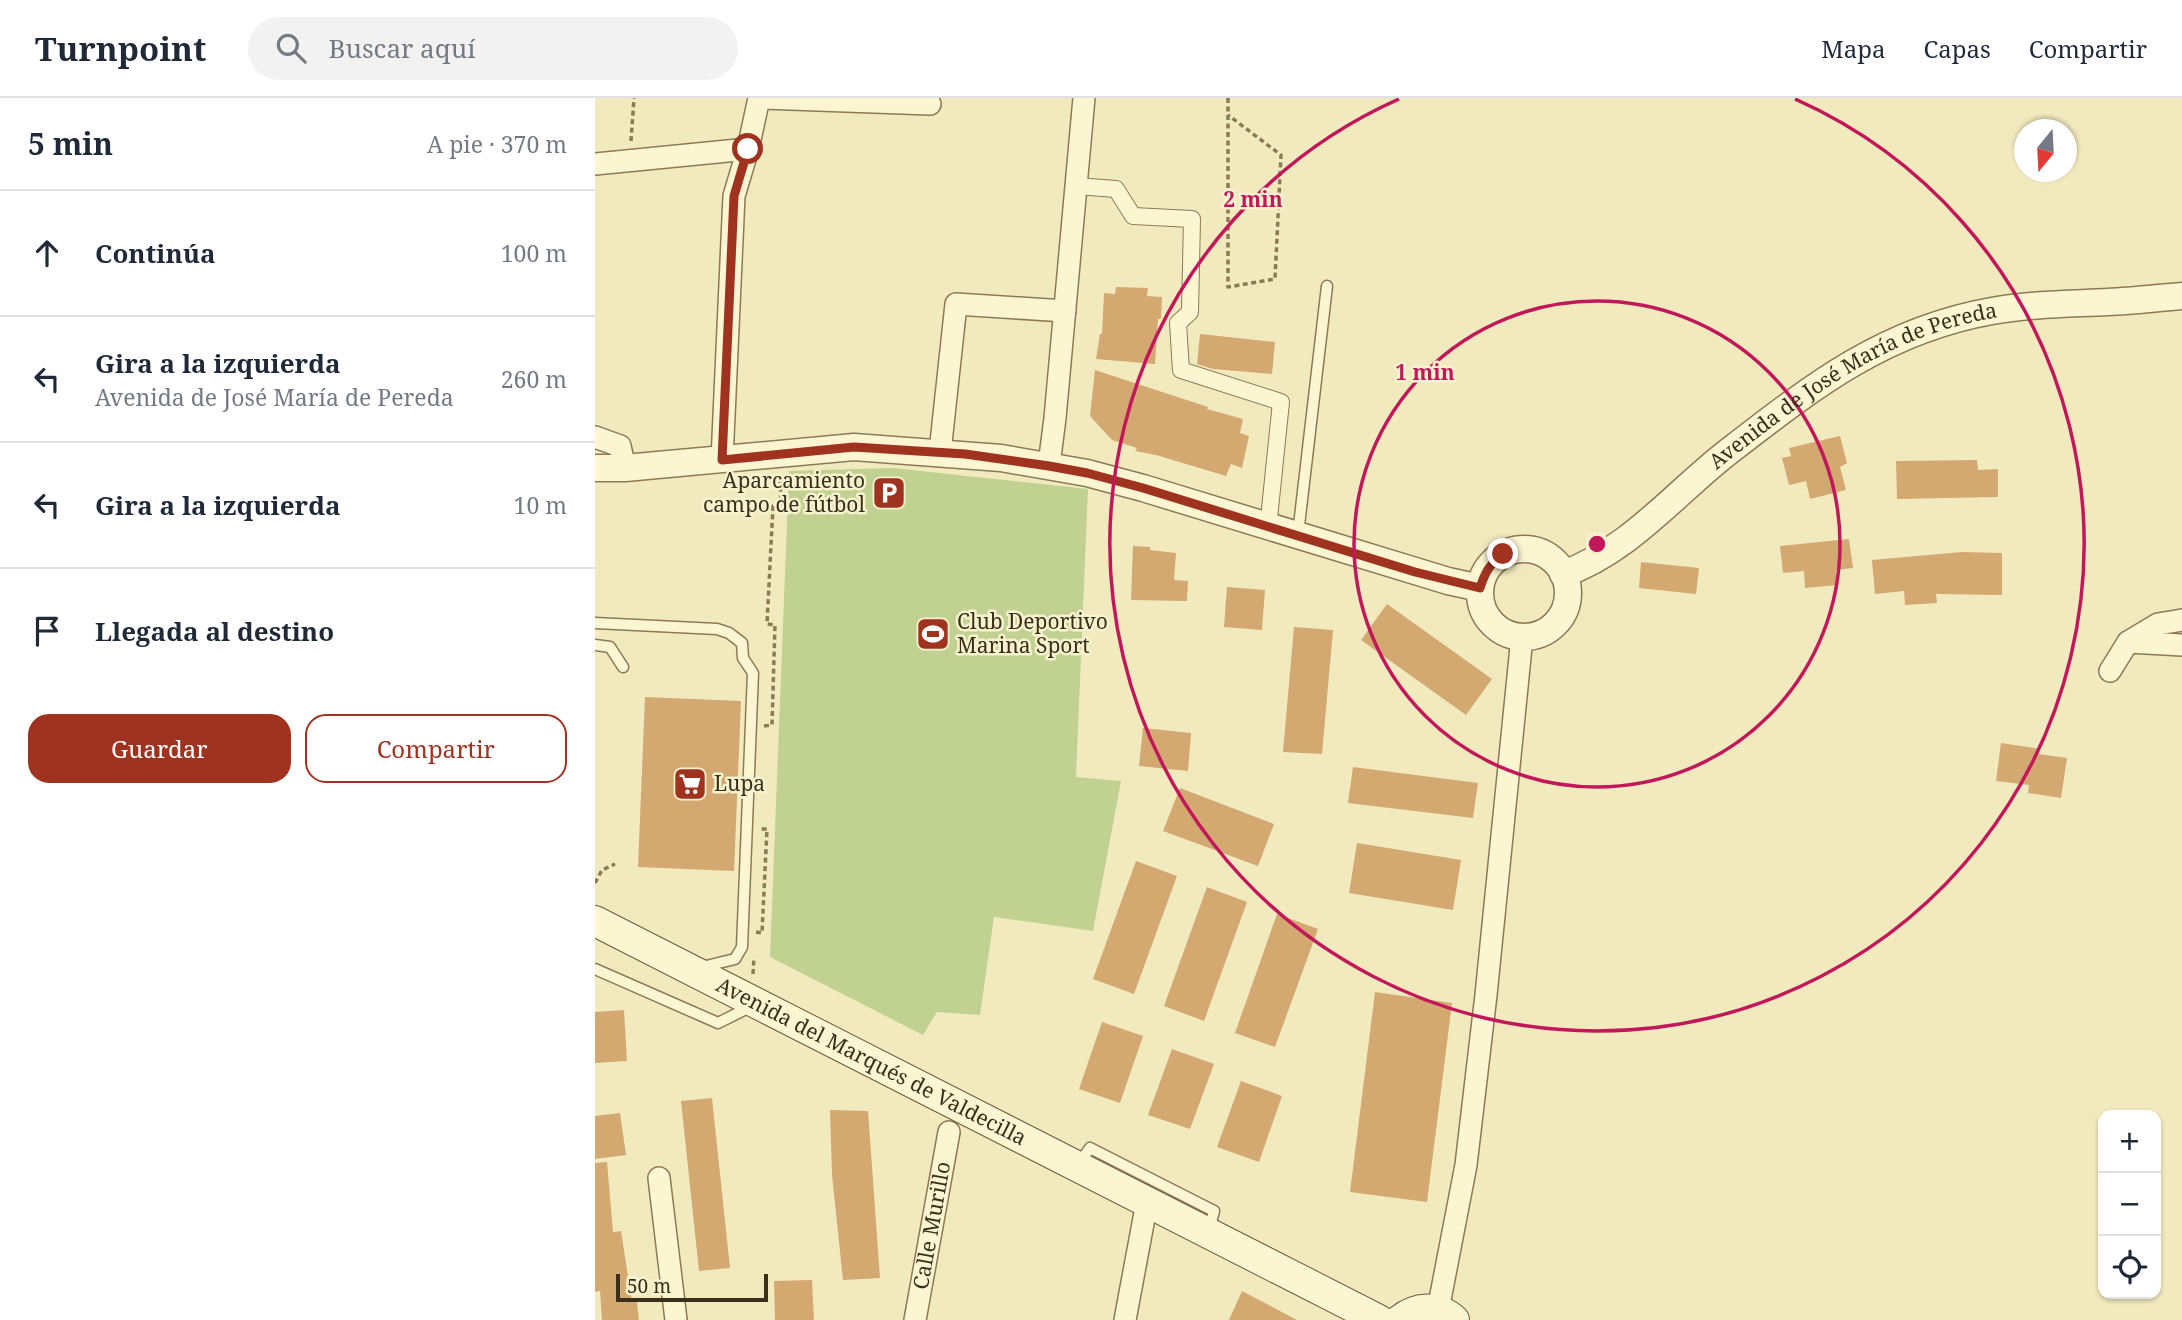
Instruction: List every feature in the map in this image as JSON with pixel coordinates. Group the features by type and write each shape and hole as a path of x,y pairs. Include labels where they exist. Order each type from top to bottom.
{"main road":[{"name":"Avenida del Marqués de Valdecilla","path":"595,921 1379,1320"},
{"path":"1400,1320 1425,1309 1446,1315"}],"street":[{"path":"722,460 734,196 759,98 930,104"},
{"path":"1049,466 1084,98"},
{"path":"595,164 748,149"},
{"path":"1076,186 1116,189 1133,216 1192,219 1190,312 1178,323 1181,370 1281,402 1268,528"},
{"name":"Avenida de José María de Pereda","path":"1563,574 1581,568 1622,543 1720,458 1798,399 1843,367 1891,342 1965,316 1992,311 2182,296"},
{"path":"940,452 956,304 1065,310"},
{"path":"595,437 620,446 625,468"},
{"path":"595,468 625,468 854,447 940,452 1049,466 1143,488 1298,537 1480,588"},
{"path":"1531,550 1544,554 1563,574 1567,588 1566,603 1561,617 1551,628 1537,635 1522,637 1508,634 1495,626 1486,615 1480,588 1484,574 1503,554 1531,550"},
{"path":"2110,671 2128,642 2158,624 2182,620"},
{"path":"1446,1315 1486,995 1522,637"},
{"path":"2128,642 2182,645"},
{"name":"Calle Murillo","path":"915,1320 949,1132"},
{"path":"659,1178 677,1320"},
{"path":"1125,1320 1147,1202"}],"lane":[{"path":"1298,537 1327,286"},
{"path":"595,623 717,629 729,633 742,643 743,659 753,673 742,947 735,959 689,969"},
{"path":"595,645 610,647 624,667"},
{"path":"595,969 718,1023 758,1003"},
{"path":"1077,1166 1090,1148 1214,1212 1208,1233"}],"path":[{"path":"630,160 634,98"},
{"path":"1228,98 1228,115 1228,287 1275,279 1281,155 1228,115"},
{"path":"595,883 602,870 615,864"}],"green space":[{"name":"Club Deportivo Marina Sport","path":"893,468 1088,489 1076,777 1121,781 1093,931 994,917 980,1015 937,1012 923,1035 770,957 789,471"}],"building":[{"path":"1116,287 1148,288 1147,296 1162,297 1155,364 1096,359 1102,334 1104,293 1115,294"},
{"path":"1200,334 1275,342 1272,374 1213,369 1197,364"},
{"path":"1095,370 1243,419 1240,433 1249,436 1242,468 1231,464 1226,476 1135,451 1137,448 1112,440 1090,416"},
{"path":"1840,436 1847,463 1840,467 1846,490 1810,499 1806,481 1789,485 1782,458 1791,456 1789,448"},
{"path":"1977,460 1978,470 1998,469 1998,497 1897,499 1896,461"},
{"path":"1849,539 1853,568 1836,570 1837,585 1805,588 1804,571 1783,573 1780,546"},
{"path":"1133,546 1176,553 1174,580 1188,581 1187,601 1131,600"},
{"path":"1962,552 2002,553 2002,595 1936,594 1937,603 1905,605 1904,591 1875,594 1872,560"},
{"path":"1641,562 1699,568 1696,594 1639,588"},
{"path":"1227,587 1265,590 1262,630 1224,627"},
{"path":"1387,604 1492,679 1466,715 1361,640"},
{"path":"1294,627 1333,630 1322,754 1283,752"},
{"name":"Lupa","path":"645,697 741,701 734,871 638,867"},
{"path":"1143,728 1191,733 1188,771 1139,766"},
{"path":"2001,743 2040,749 2039,754 2067,758 2061,798 2028,793 2029,785 1996,781"},
{"path":"1353,767 1478,783 1473,818 1348,803"},
{"path":"1180,788 1274,824 1258,866 1163,831"},
{"path":"1357,843 1461,860 1453,910 1349,893"},
{"path":"1136,861 1177,876 1134,994 1093,979"},
{"path":"1207,887 1247,902 1204,1021 1164,1006"},
{"path":"1277,914 1318,929 1275,1047 1235,1033"},
{"path":"1375,992 1452,1003 1427,1202 1350,1192"},
{"path":"624,1010 627,1061 595,1063 595,1012"},
{"path":"1102,1022 1143,1036 1120,1103 1079,1089"},
{"path":"1172,1049 1214,1064 1190,1129 1148,1115"},
{"path":"1241,1081 1282,1096 1259,1162 1217,1147"},
{"path":"712,1098 730,1268 699,1271 681,1101"},
{"path":"830,1110 868,1111 880,1278 843,1280 832,1175"},
{"path":"620,1113 626,1155 595,1159 595,1116"},
{"path":"607,1162 613,1232 621,1231 632,1302 637,1302 639,1320 602,1320 600,1291 595,1292 595,1163"},
{"path":"812,1280 814,1320 775,1320 774,1281"},
{"path":"1242,1291 1297,1320 1229,1320"}],"place":[{"name":"Aparcamiento campo de fútbol","path":"889,493"},
{"name":"Club Deportivo Marina Sport","path":"933,634"},
{"name":"Lupa","path":"690,784"}],"route":[{"path":"748,149 734,196 722,460 854,447 965,454 1049,466 1143,488 1415,572 1480,588 1484,574 1503,554"}]}
